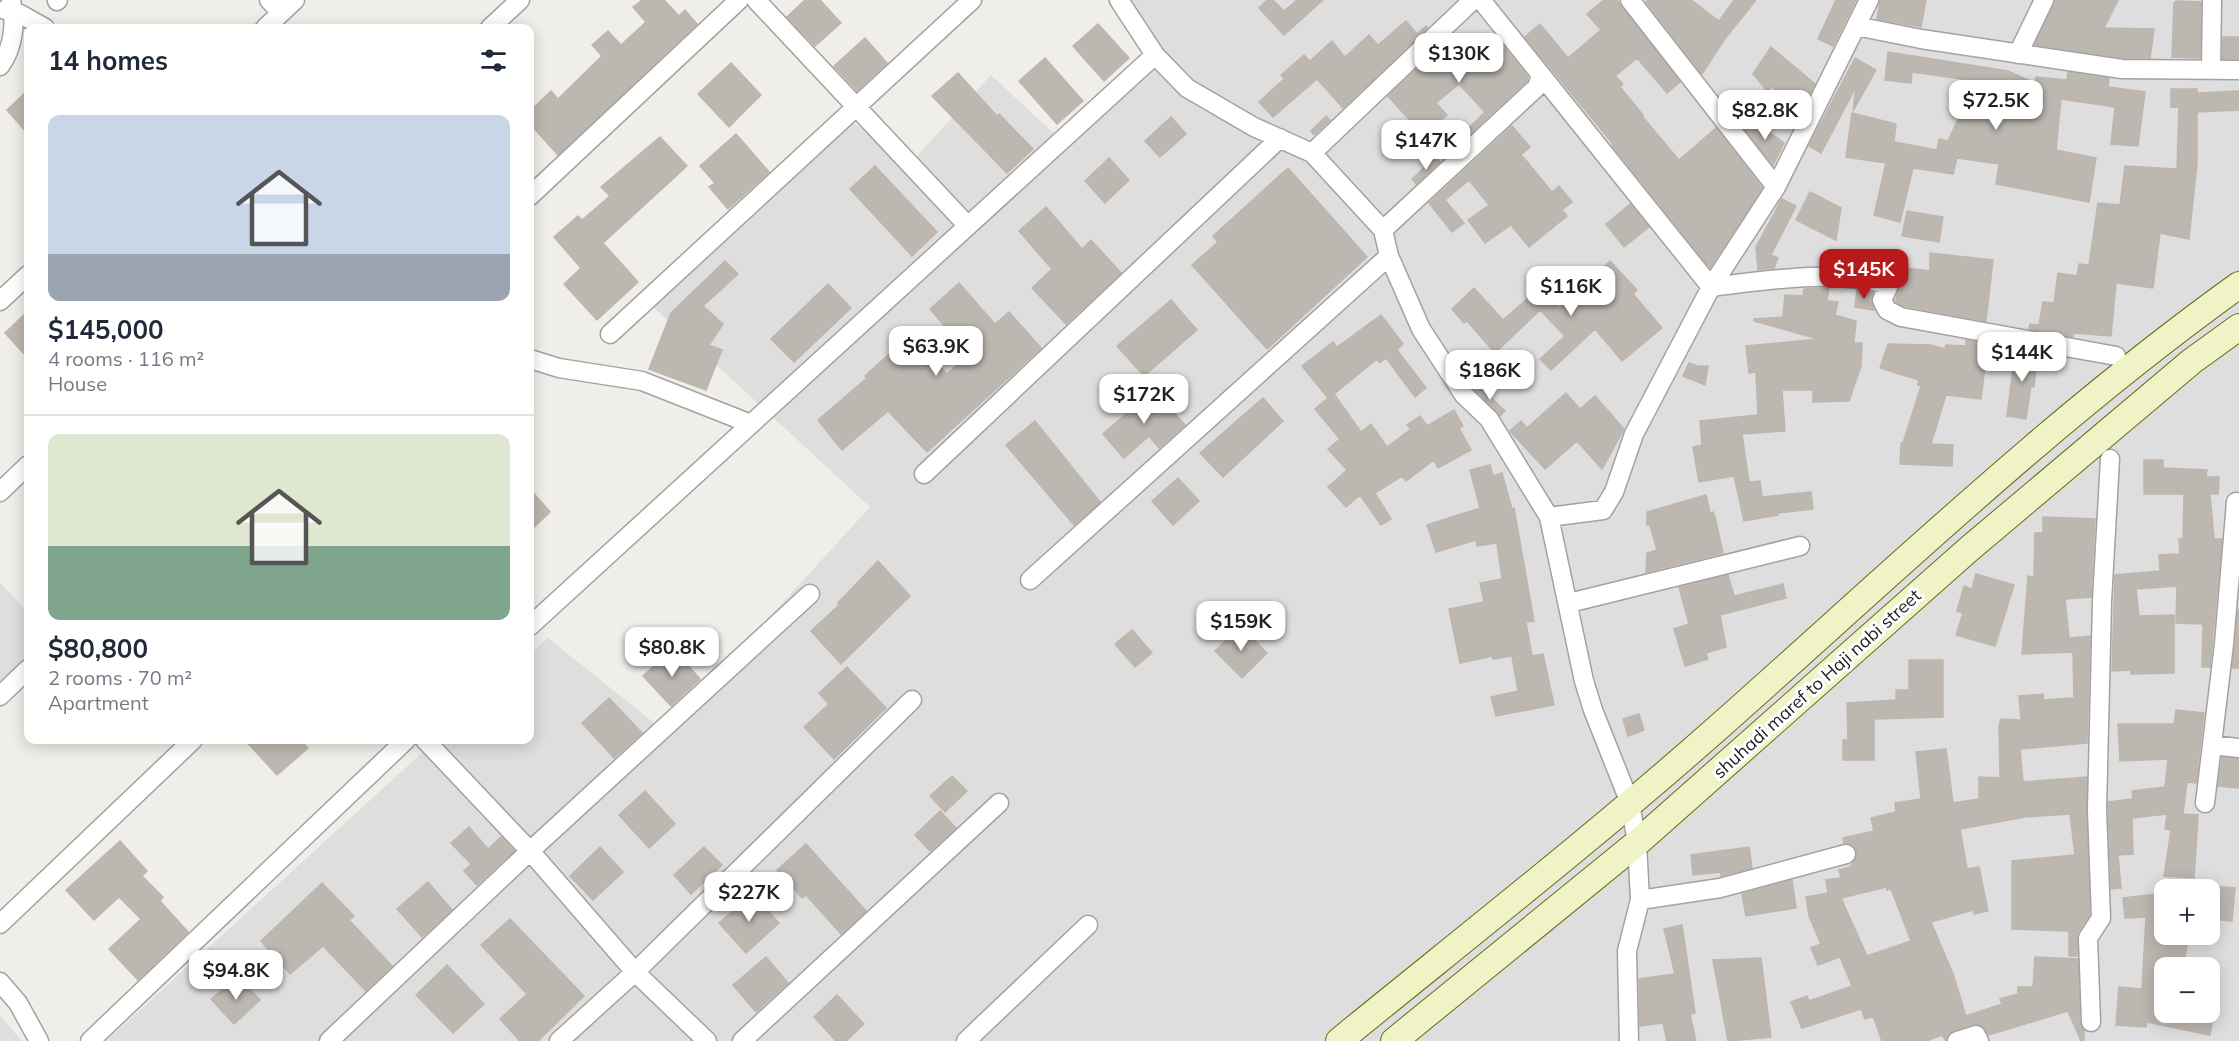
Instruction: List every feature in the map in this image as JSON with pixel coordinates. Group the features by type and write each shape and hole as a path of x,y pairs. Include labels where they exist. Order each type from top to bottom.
{"main road":[{"path":"1339,1041 1630,803 1948,521 2172,333 2239,285"},
{"name":"shuhadi maref to Haji nabi street","path":"1394,1041 1636,843 1969,549 2192,361 2239,327"}],"street":[{"path":"267,24 275,7 295,0"},
{"path":"494,24 520,0"},
{"path":"534,192 740,0"},
{"path":"756,0 968,226"},
{"path":"610,334 972,0"},
{"path":"1119,0 1155,55 1187,88 1254,127 1312,153 1383,230 1389,256 1420,329 1464,395 1489,419 1549,517 1557,566 1569,603 1593,710 1630,803 1636,843 1640,900 1627,951 1629,1041"},
{"path":"1312,153 1473,0"},
{"path":"1481,0 1711,287"},
{"path":"1630,0 1776,187"},
{"path":"1549,517 1603,510 1614,492 1635,434 1711,287 1776,187 1869,0"},
{"path":"2018,54 2044,0"},
{"path":"2211,70 2212,0"},
{"path":"8,6 38,24"},
{"path":"0,66 12,39 8,6"},
{"path":"1856,26 2122,69 2239,70"},
{"path":"534,622 1155,55"},
{"path":"1383,230 1536,87 1541,75"},
{"path":"924,474 1280,138"},
{"path":"1030,580 1389,256"},
{"path":"1711,287 1776,280 1851,276 1889,285 1882,300 1887,310 1901,317 2116,356"},
{"path":"0,301 24,279"},
{"path":"534,360 559,368 642,381 751,424"},
{"path":"2091,1022 2088,938 2101,918 2097,810 2102,601 2110,459"},
{"path":"0,492 24,469"},
{"path":"2205,803 2212,745 2232,645 2236,502"},
{"path":"1569,603 1800,546"},
{"path":"329,1041 530,851 810,594"},
{"path":"0,696 24,673"},
{"path":"559,1041 635,972 912,700"},
{"path":"0,924 189,744"},
{"path":"90,1041 402,744"},
{"path":"429,744 530,851 635,972 707,1041"},
{"path":"2212,745 2239,748"},
{"path":"742,1041 999,803"},
{"path":"1640,900 1720,888 1846,854"},
{"path":"966,1041 1088,925"},
{"path":"0,982 18,1003 39,1041"},
{"path":"1957,1041 1976,1035 1979,1041"}],"shaded area":[{"path":"1107,0 2239,0 2239,1041 106,1041 432,744 534,744 534,650 548,638 658,726 743,646 870,507 648,302 849,121 916,157 991,75 1064,143 1152,66"},
{"path":"0,582 24,609 24,685 0,708"},
{"path":"0,1016 22,1041 0,1041"}],"building":[{"path":"642,0 664,0 679,16 685,10 697,24 558,155 534,128 534,107 551,91 558,99 602,56 592,45 608,31 621,45 646,22 633,7"},
{"path":"805,0 820,0 841,23 815,46 787,17"},
{"path":"1267,0 1273,0 1284,11 1297,0 1323,0 1284,35 1259,8"},
{"path":"1604,0 1617,0 1680,82 1667,93 1637,58 1615,76 1623,84 1620,87 1642,116 1679,160 1716,128 1762,188 1710,268 1613,144 1525,37 1540,24 1568,58 1601,30 1587,14"},
{"path":"1648,0 1691,0 1719,21 1734,0 1756,0 1724,40 1702,74 1646,2"},
{"path":"1836,0 1856,0 1833,46 1818,39"},
{"path":"1880,0 1926,0 1921,27 1877,19"},
{"path":"2055,0 2118,0 2104,28 2154,29 2150,58 2123,58 2035,45"},
{"path":"2177,1 2201,2 2200,58 2172,57 2174,3"},
{"path":"1406,21 1417,34 1426,26 1428,28 1343,108 1317,79 1273,117 1259,102 1284,79 1281,75 1304,55 1310,61 1332,41 1345,57 1369,35 1378,45"},
{"path":"1098,24 1129,58 1104,81 1073,46"},
{"path":"1494,34 1528,77 1527,81 1469,135 1466,131 1485,112 1459,84 1436,103 1447,115 1424,136 1388,96 1442,45 1459,64"},
{"path":"2223,37 2239,37 2239,59 2222,59"},
{"path":"865,38 887,63 857,91 834,66"},
{"path":"1771,47 1815,84 1802,109 1771,86 1768,92 1753,74"},
{"path":"1888,52 2008,71 2035,83 2036,77 2067,80 2068,72 2109,78 2108,87 2145,92 2138,146 2111,144 2115,107 2061,99 2056,150 2096,158 2089,202 1996,184 1999,164 1957,158 1953,174 1913,168 1900,222 1874,215 1886,163 1846,157 1852,113 1896,124 1894,142 1937,150 1939,139 1948,141 1976,81 1912,72 1911,83 1885,80"},
{"path":"1045,58 1083,101 1057,124 1019,81"},
{"path":"1855,58 1876,70 1853,111 1856,87 1821,153 1809,146"},
{"path":"731,63 761,95 729,127 698,94"},
{"path":"958,73 997,116 999,114 1033,149 1007,173 932,96"},
{"path":"2171,89 2197,89 2197,93 2239,91 2239,110 2197,112 2197,163 2189,239 2160,233 2153,288 2116,283 2111,336 2073,333 2073,337 2029,329 2030,324 2039,325 2043,302 2054,303 2058,273 2077,276 2079,264 2089,265 2098,203 2120,205 2125,166 2177,169 2179,107 2171,107"},
{"path":"24,94 24,129 7,110"},
{"path":"1326,116 1330,120 1314,135 1311,131"},
{"path":"1171,117 1186,134 1160,157 1145,141"},
{"path":"1753,120 1784,143 1773,165 1745,130"},
{"path":"1512,126 1530,147 1521,155 1552,192 1559,186 1572,202 1562,210 1567,216 1529,247 1511,225 1485,243 1468,220 1489,205 1469,180 1445,200 1464,223 1452,232 1429,203"},
{"path":"736,134 769,172 728,209 709,187 715,183 700,166"},
{"path":"660,137 687,166 603,243 638,282 597,320 564,284 581,268 554,237 578,216 582,220 610,196 601,187"},
{"path":"1436,157 1440,162 1416,184 1412,179"},
{"path":"1109,158 1129,180 1105,203 1085,181"},
{"path":"875,166 937,232 912,256 850,189"},
{"path":"1288,168 1367,257 1267,349 1192,265 1218,242 1213,236"},
{"path":"1810,192 1841,208 1836,240 1796,220"},
{"path":"1782,199 1796,206 1771,255 1778,258 1774,268 1758,270 1756,247"},
{"path":"1630,204 1649,227 1624,247 1606,224"},
{"path":"1046,207 1082,249 1091,240 1121,273 1066,324 1032,288 1052,269 1019,231"},
{"path":"1907,211 1943,217 1939,242 1902,236"},
{"path":"1861,252 1900,256 1899,267 1930,271 1930,253 1993,260 1986,321 1905,306 1895,302 1900,284 1898,278 1891,274 1859,268"},
{"path":"725,261 738,274 703,306 723,324 709,345 722,350 706,390 649,369 671,313"},
{"path":"1610,261 1637,290 1633,294 1662,328 1622,361 1595,329 1551,370 1540,359 1565,336 1540,310 1495,353 1467,321 1464,323 1452,309 1474,288 1503,320 1541,287 1559,308"},
{"path":"959,283 995,324 1009,312 1041,348 927,452 888,411 842,450 818,420 867,378 865,376 889,354 892,357 914,338 947,374 969,354 930,309"},
{"path":"828,284 851,308 794,362 771,339"},
{"path":"1829,288 1827,301 1838,302 1835,315 1856,321 1854,343 1862,343 1861,366 1849,401 1813,402 1813,390 1782,390 1785,431 1742,434 1749,482 1760,481 1762,497 1811,492 1813,509 1778,513 1778,515 1744,521 1734,476 1699,482 1693,447 1702,445 1700,421 1758,415 1756,372 1749,373 1746,346 1818,339 1754,321 1754,319 1783,317 1785,295 1803,296 1804,289"},
{"path":"1857,290 1873,293 1871,301 1874,310 1855,307"},
{"path":"1171,300 1197,330 1144,376 1117,346"},
{"path":"24,315 24,354 5,333"},
{"path":"1381,315 1403,344 1397,350 1426,388 1415,397 1386,358 1380,363 1377,359 1334,394 1361,432 1371,424 1387,447 1411,429 1407,425 1420,416 1427,426 1454,410 1463,426 1459,428 1471,450 1438,468 1434,460 1406,481 1402,476 1375,493 1391,519 1381,525 1360,495 1346,507 1328,487 1347,470 1328,449 1340,439 1315,409 1328,398 1302,366 1333,342 1337,347"},
{"path":"1966,340 1983,343 1982,350 1987,351 1981,399 1946,395 1931,444 1953,445 1952,466 1900,464 1901,443 1903,443 1921,386 1918,385 1919,380 1880,368 1888,344 1931,345 1945,349 1946,345 1966,346"},
{"path":"2015,351 2038,353 2034,387 2031,386 2026,419 2007,416"},
{"path":"1689,363 1708,366 1705,385 1683,376"},
{"path":"1479,386 1505,411 1500,416 1475,390"},
{"path":"1153,390 1185,425 1159,448 1149,436 1124,458 1103,434"},
{"path":"1566,393 1580,409 1595,396 1624,429 1602,469 1577,441 1545,469 1510,431 1521,421 1527,428"},
{"path":"1263,398 1283,421 1223,477 1200,453"},
{"path":"1035,421 1100,502 1074,525 1006,445"},
{"path":"2144,460 2163,460 2163,468 2207,470 2206,477 2219,477 2218,494 2210,494 2214,539 2222,539 2210,667 2202,667 2203,624 2176,623 2177,586 2136,589 2139,616 2174,615 2174,673 2131,674 2131,670 2112,671 2115,575 2160,571 2159,555 2180,554 2179,539 2183,539 2184,494 2144,494"},
{"path":"1490,465 1493,476 1502,473 1512,509 1514,508 1534,621 1526,622 1532,656 1543,654 1554,705 1496,716 1491,697 1518,691 1512,656 1493,659 1493,656 1460,663 1449,609 1484,602 1480,583 1502,579 1497,543 1477,546 1476,540 1436,552 1427,525 1480,508 1470,470"},
{"path":"1178,478 1199,501 1173,525 1152,501"},
{"path":"534,494 550,512 534,527"},
{"path":"1706,495 1710,513 1713,512 1715,517 1723,553 1646,572 1647,553 1657,550 1650,525 1647,525 1647,512"},
{"path":"2043,517 2095,519 2091,597 2065,599 2069,638 2090,636 2087,743 2020,749 2023,782 2087,777 2090,915 2078,932 2077,956 2069,956 2069,931 2012,929 2012,861 2075,855 2070,814 2025,817 1960,829 1967,869 1979,867 1988,911 1974,914 1973,910 1931,922 1953,974 1966,1016 2002,1004 2000,999 2018,994 2018,987 2033,987 2035,957 2078,959 2080,1022 2084,1030 2084,1041 2081,1041 2068,1011 1989,1035 1982,1026 1973,1024 1953,1031 1946,1041 1942,1035 1926,1041 1882,1041 1873,1016 1865,1019 1861,1009 1802,1028 1791,1002 1807,996 1809,1001 1852,986 1840,957 1818,965 1811,948 1821,944 1809,916 1806,897 1828,893 1826,880 1841,878 1839,870 1850,867 1854,861 1857,851 1853,846 1844,843 1843,838 1874,831 1871,818 1896,812 1895,803 1921,799 1916,752 1946,749 1953,803 1979,799 1979,777 2000,778 1999,726 2001,719 2021,720 2019,696 2043,694 2043,700 2074,698 2073,652 2022,654 2028,576 2034,577 2035,533 2043,533","holes":["1887,887 1887,890 1891,889 1911,941 1867,956 1841,898"]},
{"path":"878,561 910,596 841,664 811,631 839,605 838,603"},
{"path":"1976,574 2014,585 1995,646 1956,635 1963,613 1957,611 1964,586 1972,589"},
{"path":"1728,575 1734,596 1783,584 1786,598 1720,615 1726,647 1706,653 1708,659 1685,666 1674,629 1689,624 1679,587"},
{"path":"2238,609 2239,668 2232,668 2235,645"},
{"path":"1241,626 1267,653 1242,678 1215,651"},
{"path":"1132,630 1152,653 1135,667 1115,644"},
{"path":"676,652 700,679 671,706 643,676 664,657 667,660"},
{"path":"1909,660 1943,660 1943,717 1874,719 1874,760 1843,760 1843,740 1848,740 1847,703 1896,700 1896,690 1909,690"},
{"path":"847,667 886,708 834,759 804,727 829,704 819,693"},
{"path":"609,698 642,733 614,758 582,723"},
{"path":"2176,710 2204,713 2196,783 2187,782 2183,814 2198,815 2194,878 2164,876 2171,830 2165,829 2167,814 2132,818 2133,854 2118,855 2121,888 2111,889 2108,802 2133,799 2132,791 2165,787 2168,759 2120,761 2118,724 2174,724"},
{"path":"1639,714 1644,730 1628,736 1623,719"},
{"path":"249,744 304,744 308,748 277,775"},
{"path":"2222,757 2239,759 2239,788 2218,786"},
{"path":"952,776 967,791 945,812 930,796"},
{"path":"645,791 675,824 649,848 619,815"},
{"path":"940,811 956,828 930,851 915,835"},
{"path":"469,827 488,849 501,837 514,851 477,885 464,871 471,864 451,843"},
{"path":"120,841 147,871 142,876 163,897 160,901 188,932 138,980 109,949 141,919 119,897 94,920 66,890"},
{"path":"806,844 866,911 841,934 806,895 802,898 777,870"},
{"path":"600,847 623,872 593,900 570,876"},
{"path":"704,847 722,865 691,894 674,875"},
{"path":"1749,847 1752,868 1721,876 1721,872 1693,875 1691,855"},
{"path":"1792,880 1796,908 1746,916 1742,894"},
{"path":"428,882 452,910 422,937 397,909"},
{"path":"322,883 354,916 349,920 392,966 366,991 323,946 290,974 261,941"},
{"path":"2220,887 2235,888 2232,921 2220,920"},
{"path":"752,893 779,923 746,953 719,923"},
{"path":"2154,894 2154,945 2187,945 2185,957 2154,957 2154,1023 2212,1023 2210,1035 2147,1022 2146,1027 2116,1025 2119,987 2142,989 2146,917 2125,918 2123,898"},
{"path":"510,919 584,996 538,1041 520,1041 500,1019 527,994 481,945"},
{"path":"1682,925 1695,1013 1690,1014 1696,1041 1667,1041 1663,1023 1640,1026 1639,979 1675,974 1664,929"},
{"path":"766,957 788,983 756,1012 733,985"},
{"path":"1761,958 1771,1037 1728,1041 1713,960"},
{"path":"447,965 484,1004 453,1033 416,995"},
{"path":"242,981 260,1000 234,1024 211,999 228,985 232,990"},
{"path":"837,995 864,1024 846,1041 836,1041 814,1017"}]}
